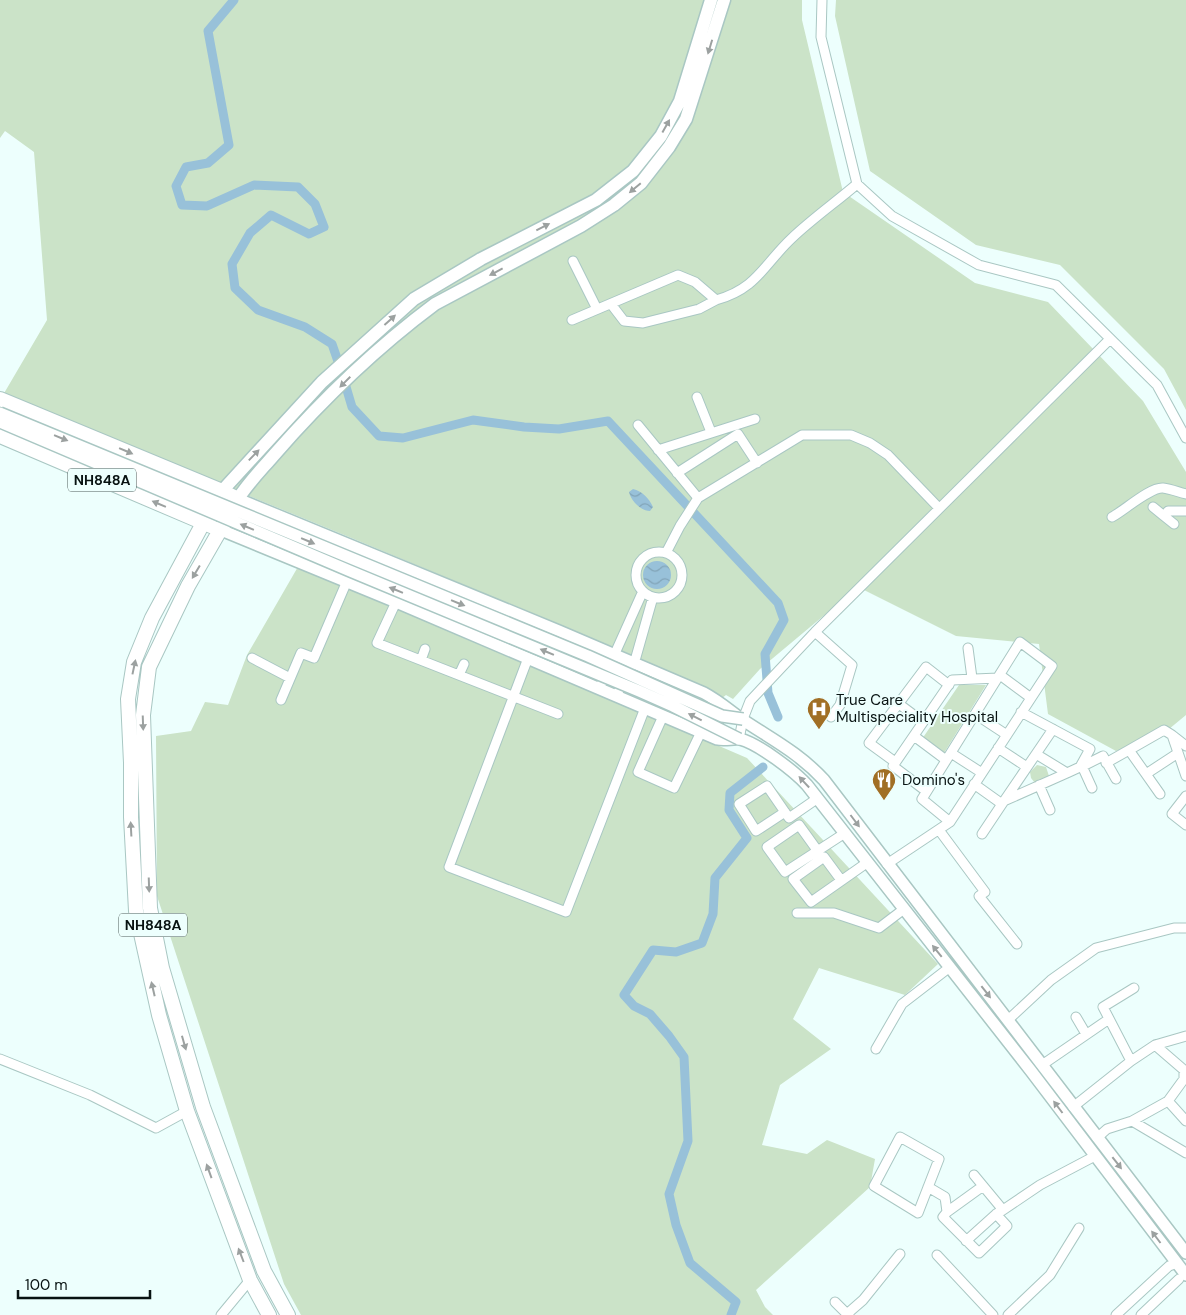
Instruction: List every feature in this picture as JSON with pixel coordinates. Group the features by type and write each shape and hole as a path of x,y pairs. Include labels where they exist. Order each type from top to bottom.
{"highway":[{"path":"0,399 222,491 238,500 221,530"},
{"name":"NH848A","path":"0,436 221,530 188,586 149,667 142,715 150,908 162,968 203,1107 264,1271 288,1315"},
{"path":"204,523 222,491"},
{"name":"NH848A","path":"204,523 152,618 134,662 128,699 136,911 159,1015 187,1111 250,1280 269,1315"}],"main road":[{"path":"222,491 322,382 414,299 481,259 596,200 634,171 661,136 680,101 710,0"},
{"path":"724,0 686,119 669,147 641,183 614,205 581,226 435,304 376,350 290,437 238,500 355,546 633,662 711,697 779,742 811,766 824,780 1186,1253"},
{"path":"0,413 588,656 722,716 743,719"},
{"path":"0,422 350,571 639,691 758,748 790,769 808,785 950,967 1177,1264 1183,1277"},
{"path":"221,530 347,581 701,732 722,740 739,739"},
{"path":"876,873 887,864"}],"street":[{"path":"822,0 821,37 857,184 892,216 979,266 1056,285 1157,385 1186,438"},
{"path":"611,304 624,321 643,323 698,308 716,300 732,296 759,276 791,238 857,184"},
{"path":"574,261 597,309"},
{"path":"572,320 678,275 695,282 716,300"},
{"path":"739,739 743,719 750,701 784,664 1110,339"},
{"path":"697,397 711,432"},
{"path":"677,473 736,429 755,418"},
{"path":"638,425 698,498"},
{"path":"736,429 756,463"},
{"path":"658,450 711,432 736,429"},
{"path":"666,553 698,498 802,436 820,434 851,435 870,443 888,455 939,508"},
{"path":"1112,517 1154,489 1162,488 1186,494"},
{"path":"1153,508 1174,524"},
{"path":"1164,516 1168,511 1186,511"},
{"path":"652,553 666,553 678,562 682,577 675,591 669,596 654,598 643,591 635,575 640,561 645,556 652,553"},
{"path":"281,700 302,652 314,658 347,581"},
{"path":"600,688 643,591"},
{"path":"616,696 633,662 654,598"},
{"path":"396,602 377,643 558,714"},
{"path":"815,632 852,665 840,704 830,717"},
{"path":"887,864 950,822 1052,666 1020,642 922,799 950,822"},
{"path":"968,648 972,678"},
{"path":"421,660 425,649"},
{"path":"252,658 290,678"},
{"path":"528,658 448,867 566,912 645,708"},
{"path":"460,675 464,664"},
{"path":"895,762 869,743 926,667 949,685"},
{"path":"926,791 893,766 952,680 999,676 1031,698"},
{"path":"898,704 923,722"},
{"path":"1022,712 1090,749 1081,767"},
{"path":"975,714 1006,735"},
{"path":"663,716 638,772 674,788 701,732"},
{"path":"982,834 1053,730"},
{"path":"1106,763 1164,730 1186,746"},
{"path":"1172,735 1186,776"},
{"path":"914,736 982,773"},
{"path":"998,748 1028,767"},
{"path":"1129,750 1160,794"},
{"path":"1036,754 1067,773"},
{"path":"1146,774 1178,754"},
{"path":"1003,802 1102,756 1116,779"},
{"path":"1081,767 1092,788"},
{"path":"974,784 1003,802"},
{"path":"1039,785 1050,810"},
{"path":"785,812 756,831 738,804 767,786 785,812 789,818 818,798"},
{"path":"1186,796 1172,814 1186,825"},
{"path":"817,850 799,825 767,847 785,872 845,833"},
{"path":"939,830 985,892 979,896 1017,944"},
{"path":"841,880 824,857 793,879 811,902 868,862"},
{"path":"797,913 834,912 879,928 904,909"},
{"path":"1008,1020 1051,980 1096,948 1174,928 1186,928"},
{"path":"876,1049 902,1004 950,967"},
{"path":"1132,1062 1103,1008 1134,988"},
{"path":"1076,1017 1086,1034"},
{"path":"1042,1066 1108,1019"},
{"path":"1073,1107 1156,1045 1186,1036"},
{"path":"1097,1138 1107,1129 1132,1121 1168,1101 1184,1079 1184,1070 1156,1045"},
{"path":"0,1059 90,1095 156,1128 187,1111"},
{"path":"1168,1101 1186,1121"},
{"path":"1132,1121 1186,1153"},
{"path":"900,1137 939,1159 928,1187 918,1213 874,1186 900,1137"},
{"path":"966,1241 999,1212 1008,1208 1040,1185 1095,1156"},
{"path":"974,1175 983,1186 1008,1226 980,1253 942,1217 983,1186"},
{"path":"928,1187 945,1197 947,1212"},
{"path":"1008,1315 1050,1275 1080,1228"},
{"path":"835,1302 848,1314 863,1300 900,1254"},
{"path":"938,1256 993,1315"},
{"path":"1116,1315 1169,1266 1177,1264"},
{"path":"1141,1315 1183,1277"},
{"path":"221,1315 250,1280"}],"green space":[{"path":"0,0 802,0 802,20 843,192 975,283 1048,302 1143,401 1186,472 1186,715 1163,734 1116,751 1048,714 1039,644 956,636 858,587 760,669 733,699 726,695 721,699 636,657 3,395 47,320 34,152 5,131 0,138"},
{"path":"836,0 1186,0 1186,410 1164,369 1060,265 976,245 870,171 835,16"},
{"path":"299,565 747,758 938,964 905,995 819,968 793,1019 831,1049 780,1085 762,1145 807,1154 827,1140 875,1159 870,1187 756,1290 765,1307 773,1315 301,1315 284,1284 157,896 156,736 191,731 205,702 228,705 247,655"},
{"path":"959,685 986,685 944,753 922,739"},
{"path":"1037,765 1046,767 1049,776 1035,783 1031,778 1030,772"}],"water":[{"path":"633,489 645,495 653,507 650,511 643,509 634,502 629,492"},
{"path":"657,561 667,565 671,575 667,585 657,589 647,585 643,575 647,565"}],"waterway":[{"path":"234,0 208,31 229,145 208,163 186,167 176,186 182,205 207,206 254,185 298,187 315,204 324,227 309,234 271,215 250,233 232,264 235,288 258,310 305,327 332,344 352,407 379,436 403,438 473,420 524,427 559,429 608,421 778,603 784,620 765,654 768,693 778,717"},
{"path":"731,1315 736,1302 690,1263 676,1225 669,1194 688,1141 684,1057 650,1014 634,1006 624,995 653,950 676,952 702,943 713,914 715,878 747,838 729,810 730,793 763,767"}],"place":[{"name":"True Care Multispeciality Hospital","path":"819,730"},
{"name":"Domino's","path":"884,801"}]}
